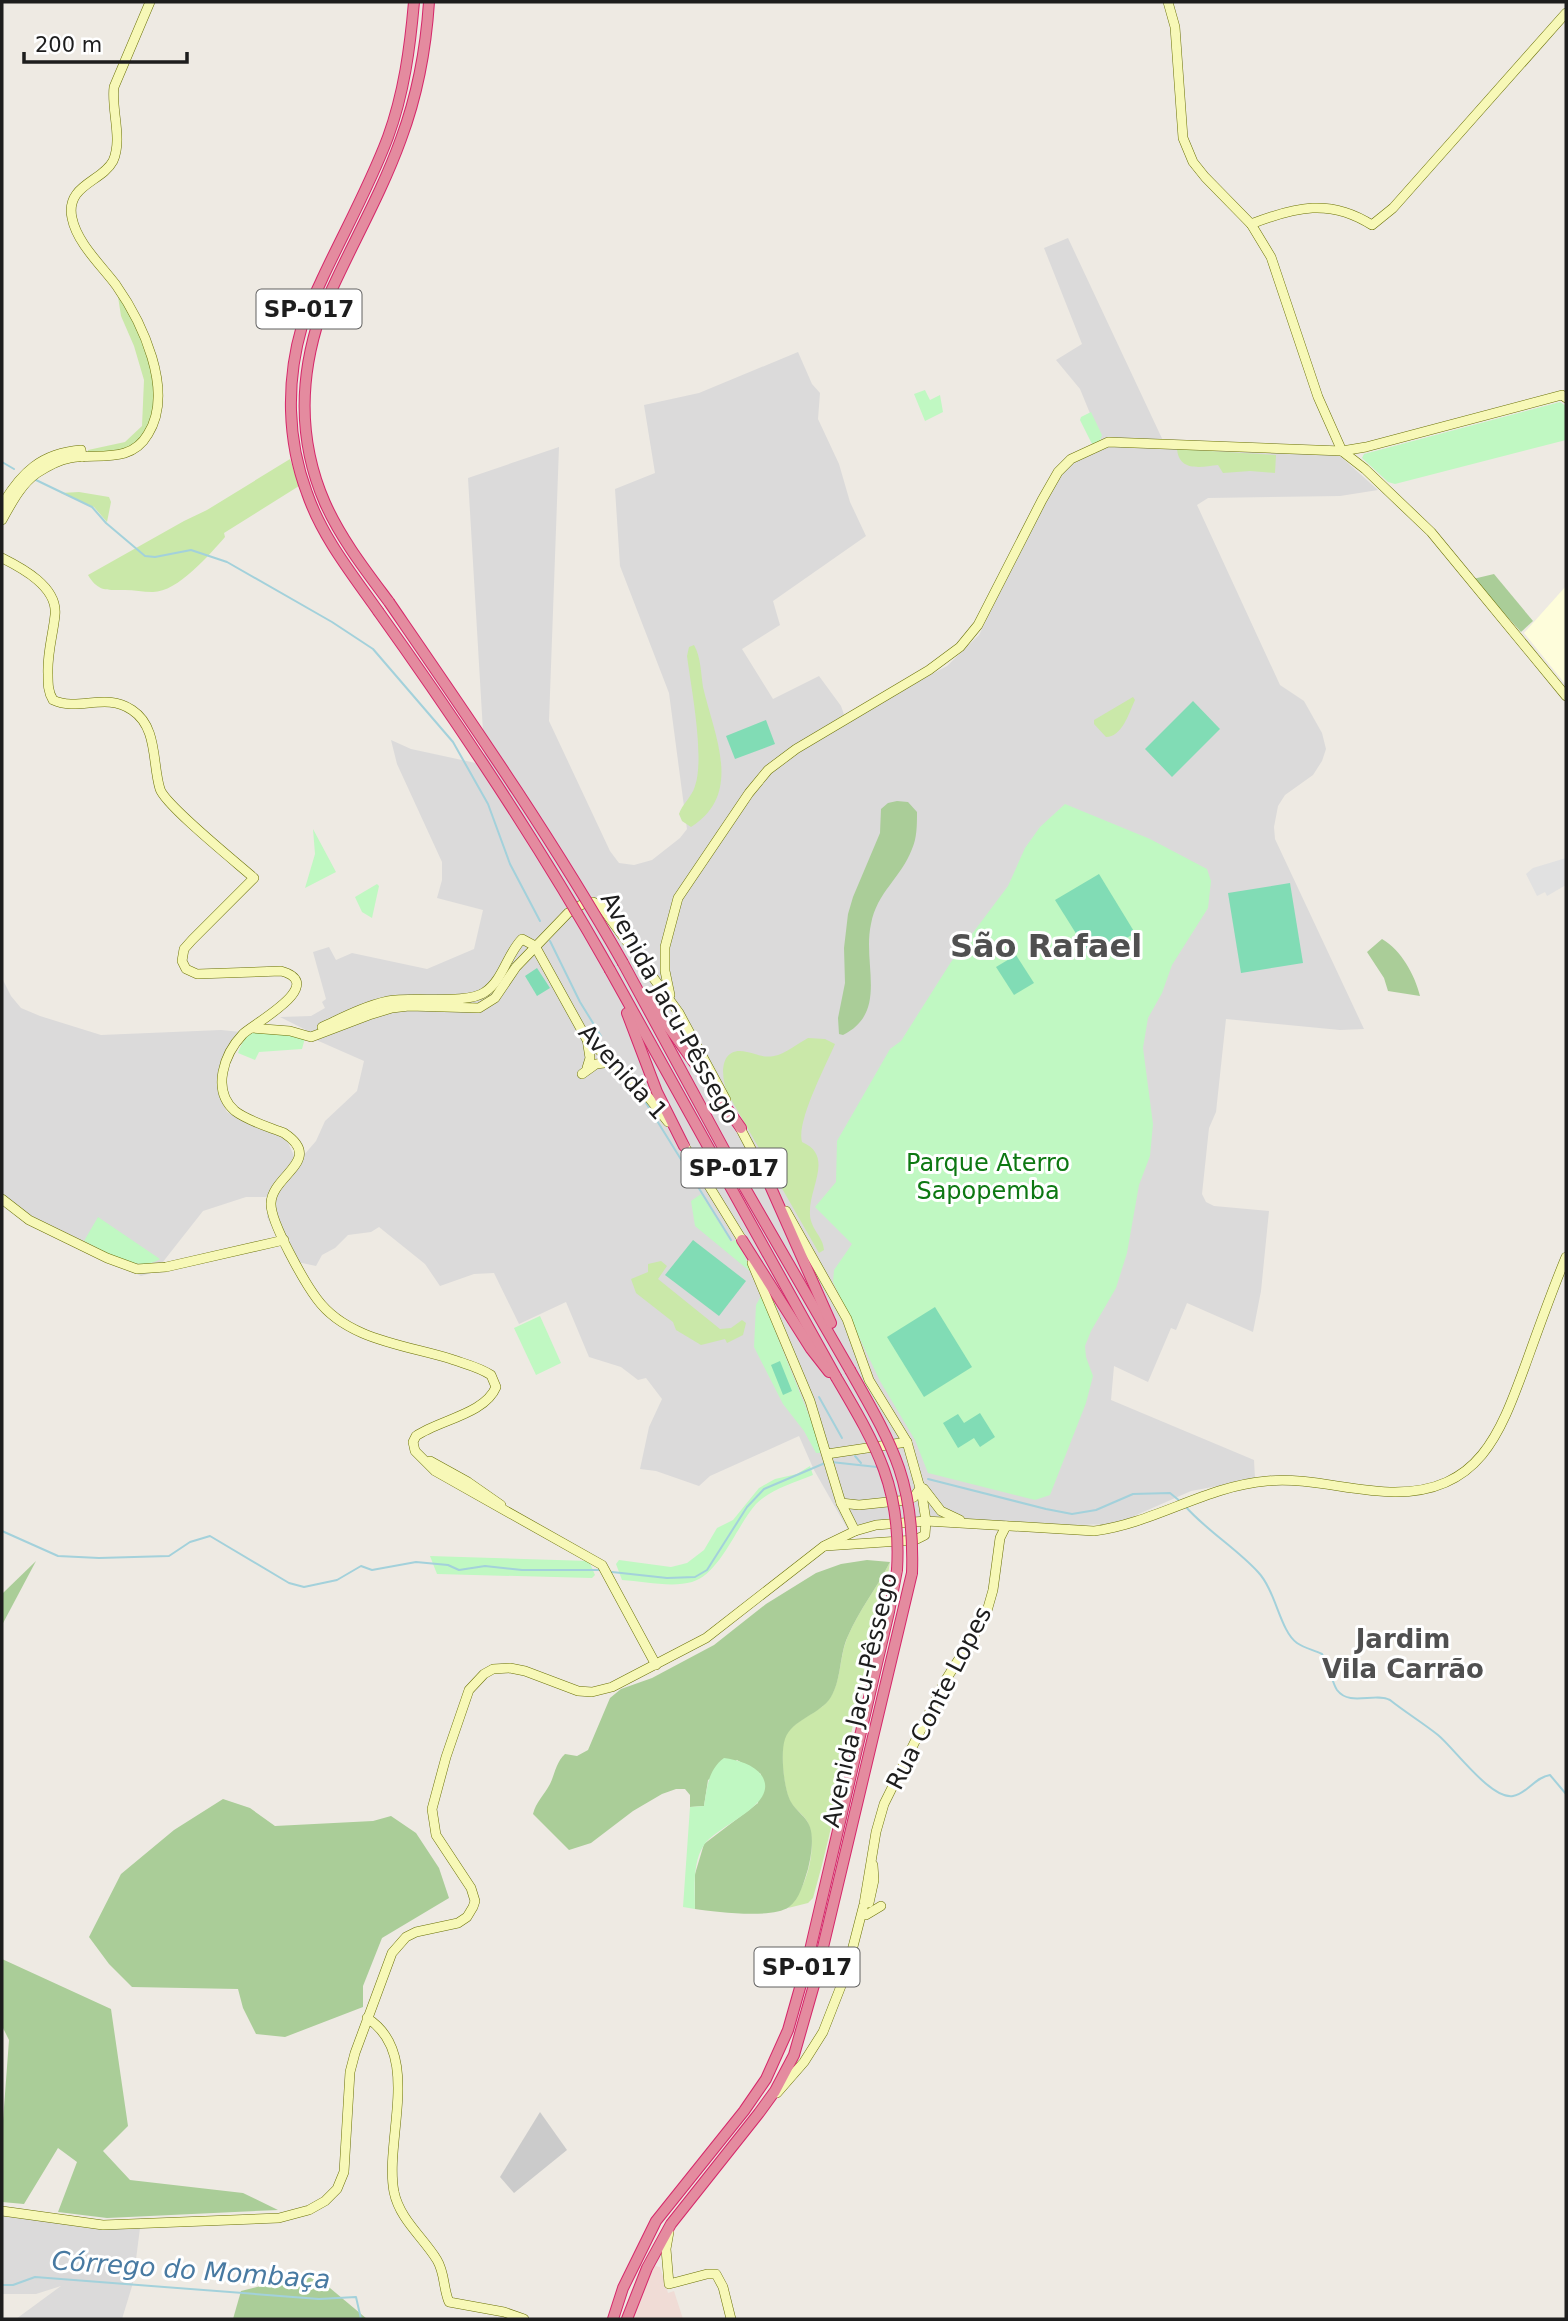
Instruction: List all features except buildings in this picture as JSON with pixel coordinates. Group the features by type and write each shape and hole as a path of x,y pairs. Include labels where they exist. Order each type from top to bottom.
{"highway":[{"path":"407,2 406,41 409,55"},
{"name":"Avenida Jacu-Pêssego","path":"414,2 409,55 401,95 388,135 373,174 303,324 291,400 292,436 307,494 322,527 521,821 610,970 875,1445 888,1476 898,1532 897,1570 889,1612 813,1938 788,2030 766,2079 744,2111 656,2221 629,2277 613,2319"},
{"name":"Avenida Jacu-Pêssego","path":"431,2 411,108 391,165 320,316 312,342 304,402 305,431 325,503 353,552 521,795 593,911 738,1177 886,1434 901,1468 911,1513 912,1573 859,1804 802,2032 785,2074 760,2113 671,2224 647,2268 627,2319"},
{"path":"633,981 661,1015 741,1128"},
{"path":"619,987 657,1092 684,1146"},
{"path":"768,1181 841,1345 844,1359"},
{"path":"742,1240 821,1364 836,1376"}],"main road":[{"path":"2,505 18,481 32,467 60,454 113,456 132,450 146,438 156,415 155,374 146,341 127,303 79,235 72,219 73,201 77,194 112,163 116,148 114,87 150,2"},
{"path":"1168,2 1175,27 1183,138 1188,153 1205,177 1251,224 1277,268 1318,397 1342,452 1365,469 1431,532 1566,695"},
{"path":"1251,224 1305,207 1340,209 1372,225 1393,208 1566,13"},
{"path":"671,1002 665,971 668,930 678,898 759,779 796,749 929,670 960,647 978,625 1041,500 1058,472 1071,459 1108,442 1342,452 1564,396"},
{"path":"2,520 29,479 59,461 82,453"},
{"path":"2,558 36,579 54,604 55,613 48,646 49,691 53,700 67,704 111,701 122,704 140,717 151,737 162,793 254,878 192,940 182,956 182,961 186,969 197,974 276,971 285,972 296,982 293,996 238,1040 222,1073 222,1089 234,1110 284,1133 298,1149 297,1164 271,1198 272,1213 284,1240 318,1299 335,1318 346,1325 374,1337 479,1368 491,1375 495,1381 494,1392 484,1403 416,1436 413,1447 418,1456 435,1471 593,1559 606,1571 656,1665"},
{"path":"250,1028 290,1031 308,1036 392,1008 479,1008 495,998 510,974 568,913 586,902 601,906 671,1002 768,1181 835,1297 853,1332 869,1380 907,1442 920,1484 926,1521 925,1535 915,1540 824,1546"},
{"path":"308,1036 357,1011 389,1001 479,995 492,985 522,939 535,946"},
{"name":"Avenida 1","path":"535,946 586,1038 642,1089 684,1146 742,1240 806,1392 841,1503 855,1531"},
{"path":"654,978 665,971"},
{"path":"586,1038 590,1058 585,1071 600,1062 612,1062"},
{"path":"2,1199 29,1220 107,1258 137,1269 166,1267 284,1240"},
{"path":"2,2211 111,2225 279,2218 309,2210 325,2201 342,2180 350,2072 392,1953 416,1932 458,1923 474,1908 473,1894 441,1844 432,1818 434,1797 469,1690 475,1681 493,1669 525,1671 568,1688 592,1692 612,1687 706,1638 824,1546 855,1531 886,1523 926,1521 1094,1531 1121,1528 1229,1486 1270,1480 1394,1492 1425,1489 1457,1476 1487,1449 1503,1424 1566,1257"},
{"path":"828,1456 907,1442"},
{"path":"418,1456 490,1496 506,1510"},
{"path":"841,1503 859,1505 907,1500 914,1497 920,1484"},
{"path":"920,1484 942,1511 968,1523"},
{"path":"474,1493 490,1496"},
{"path":"994,1526 1000,1538"},
{"name":"Rua Conte Lopes","path":"760,2113 804,2062 831,2016 865,1905 880,1820 892,1786 951,1671 985,1618 993,1590 1000,1538 1006,1527"},
{"path":"865,1905 882,1905 865,1905"},
{"path":"368,2018 387,2036 396,2061 398,2092 392,2179 401,2212 437,2260 449,2302 504,2312 524,2319"},
{"path":"671,2224 666,2249 669,2284 713,2273 719,2279 731,2319"},
{"path":"647,2268 656,2261 667,2264"}],"shaded area":[{"path":"1068,238 1166,447 1339,455 1378,490 1340,496 1208,498 1197,505 1280,685 1304,701 1322,733 1326,749 1322,761 1313,775 1285,795 1278,806 1275,839 1364,1029 1340,1030 1226,1019 1216,1112 1209,1128 1202,1194 1206,1202 1214,1206 1269,1211 1261,1291 1253,1332 1187,1303 1176,1330 1171,1328 1148,1382 1114,1366 1111,1400 1254,1460 1255,1479 1191,1491 1116,1524 1075,1525 915,1517 851,1535 814,1470 799,1436 710,1476 699,1486 656,1471 640,1469 649,1427 662,1399 646,1378 638,1380 621,1367 589,1357 566,1302 519,1324 494,1273 474,1274 440,1286 425,1264 379,1227 371,1232 348,1235 335,1248 322,1255 316,1266 288,1260 267,1217 269,1197 246,1197 203,1211 155,1272 141,1276 26,1223 2,1206 2,978 21,1008 101,1035 221,1030 241,1032 217,1090 227,1112 287,1140 297,1163 316,1141 325,1121 357,1091 364,1061 314,1039 306,1030 280,1017 311,1016 325,1008 322,1002 326,999 313,952 329,947 336,960 352,953 427,969 474,949 483,910 437,898 442,880 442,862 397,764 391,740 411,749 485,765 468,478 559,447 549,721 610,851 619,863 634,865 652,860 687,829 669,693 620,566 615,489 655,473 644,405 699,393 798,352 812,384 820,393 818,419 839,464 850,502 866,536 773,601 780,625 742,649 773,699 819,676 841,706 846,720 947,666 979,635 1059,474 1071,463 1103,445 1080,389 1056,360 1082,344 1044,248"},
{"path":"1566,586 1566,685 1524,633"},
{"path":"1566,858 1566,885 1547,896 1545,892 1537,896 1526,874 1533,868"},
{"path":"540,2112 567,2150 514,2193 500,2177"},
{"path":"2,2214 89,2228 140,2228 133,2283 122,2319 16,2319 61,2286 36,2294 2,2294"},
{"path":"655,2266 660,2267 668,2293 674,2291 683,2319 631,2319"}],"green space":[{"path":"117,290 139,329 149,355 154,386 152,417 147,430 138,441 126,449 88,453 88,450 125,442 142,426 144,380 121,316"},
{"path":"925,390 930,400 940,395 943,412 925,421 914,394"},
{"path":"1560,402 1566,406 1566,440 1395,484 1388,482 1362,458 1364,454"},
{"path":"1091,412 1102,435 1100,441 1092,444 1080,420"},
{"path":"1177,449 1276,455 1275,473 1223,473 1218,465 1186,465"},
{"path":"290,459 299,486 224,533 225,537 202,562 172,586 152,592 108,590 95,585 88,575 207,510"},
{"path":"79,492 109,497 111,502 107,522 94,507 61,493"},
{"path":"1494,574 1533,621 1521,632 1473,579"},
{"path":"694,645 718,744 721,781 717,798 707,813 691,827 682,821 679,814 694,790 698,773 696,722 687,656 689,647"},
{"path":"1133,697 1135,700 1121,729 1106,737 1094,724 1094,720"},
{"path":"1193,701 1220,729 1172,777 1145,749"},
{"path":"766,720 775,744 735,759 726,736"},
{"path":"908,802 917,812 915,840 902,868 874,913 869,939 871,986 866,1014 843,1035 839,1034 838,1018 845,983 844,948 848,914 880,833 881,809 888,803"},
{"name":"Parque Aterro Sapopemba","path":"1065,804 1150,839 1207,869 1211,881 1208,908 1172,965 1162,993 1148,1018 1143,1048 1153,1124 1150,1156 1139,1185 1127,1253 1116,1288 1085,1346 1093,1376 1086,1403 1050,1495 1035,1500 928,1473 915,1440 880,1381 833,1282 834,1270 852,1244 815,1207 836,1182 837,1141 890,1049 901,1041 951,962 1008,886 1025,848 1040,827"},
{"path":"313,829 336,872 305,888 315,854"},
{"path":"1099,874 1135,933 1092,959 1055,900"},
{"path":"1290,883 1303,963 1241,973 1228,893"},
{"path":"377,884 379,886 372,918 362,912 355,897"},
{"path":"1382,939 1406,964 1420,996 1388,991 1384,978 1367,952"},
{"path":"1016,955 1034,983 1014,995 996,967"},
{"path":"537,968 550,988 537,996 525,976"},
{"path":"258,1031 305,1038 302,1049 259,1052 255,1060 238,1053 245,1039"},
{"path":"808,1038 825,1039 835,1044 807,1108 801,1133 802,1142 812,1148 819,1164 810,1215 812,1225 823,1245 824,1250 819,1253 728,1094 723,1071 731,1053 738,1051 774,1056"},
{"path":"701,1194 731,1242 737,1239 752,1273 695,1226 691,1201"},
{"path":"98,1217 160,1259 151,1263 132,1263 84,1241"},
{"path":"693,1240 746,1281 719,1316 665,1275"},
{"path":"661,1261 667,1266 658,1279 720,1329 731,1328 742,1320 746,1323 743,1335 727,1343 725,1339 701,1345 676,1330 673,1322 636,1293 631,1279 648,1272 648,1264"},
{"path":"761,1296 822,1448 820,1453 816,1453 804,1431 783,1404 754,1347 756,1305"},
{"path":"935,1307 972,1367 924,1397 887,1337"},
{"path":"540,1316 561,1363 536,1375 514,1328"},
{"path":"780,1361 792,1391 783,1395 771,1365"},
{"path":"980,1413 995,1437 980,1447 974,1438 958,1448 943,1423 958,1414 964,1423"},
{"path":"810,1466 813,1475 776,1490 756,1504 720,1559 702,1577 684,1584 622,1580 616,1564 619,1560 671,1567 687,1563 704,1550 717,1528 733,1520 759,1488 775,1479 797,1474"},
{"path":"430,1556 589,1561 595,1575 592,1578 437,1574"},
{"path":"867,1560 890,1562 848,1636 835,1690 826,1703 794,1727 785,1739 783,1753 786,1789 793,1805 809,1823 812,1837 805,1879 793,1904 781,1911 757,1914 695,1909 695,1874 704,1844 758,1803 761,1774 737,1760 708,1780 704,1806 690,1807 690,1795 685,1789 676,1789 633,1811 591,1843 569,1850 533,1814 562,1757 565,1754 577,1756 588,1750 610,1698 621,1689 652,1678 714,1645 766,1604 816,1573 841,1564"},
{"path":"36,1561 2,1625 2,1594"},
{"path":"890,1562 813,1898 808,1903 788,1908 800,1891 808,1871 812,1838 809,1824 791,1803 786,1790 784,1740 793,1727 830,1698 837,1683 848,1636"},
{"path":"724,1758 755,1768 762,1776 765,1786 755,1805 704,1845 696,1868 695,1909 683,1907 690,1807 704,1806 711,1773"},
{"path":"223,1799 250,1808 275,1826 373,1821 391,1816 416,1833 439,1868 449,1898 382,1938 363,1986 363,2007 285,2037 256,2034 243,2008 238,1989 132,1987 109,1964 89,1937 121,1874 174,1830"},
{"path":"2,1959 111,2009 128,2126 103,2151 130,2180 243,2193 278,2210 107,2218 58,2212 77,2162 58,2148 24,2204 2,2202 2,2134 9,2040 2,2026"},
{"path":"312,2273 367,2319 233,2319 241,2291"}],"waterway":[{"path":"2,462 14,469"},
{"path":"36,480 92,507 106,523 145,556 155,557 191,550 227,562 332,622 373,649 453,742 488,804 510,864 540,921"},
{"path":"550,941 580,1002 601,1036"},
{"path":"646,1103 731,1240"},
{"path":"819,1397 842,1438"},
{"path":"855,1456 861,1463"},
{"path":"831,1462 877,1467"},
{"path":"612,1572 667,1578 695,1577 707,1570 747,1507 764,1489 825,1463"},
{"path":"928,1479 1072,1514 1096,1510 1133,1494 1170,1493 1181,1502"},
{"path":"1185,1506 1258,1572 1269,1589 1286,1630 1300,1645 1322,1654 1335,1687 1342,1695 1355,1699 1377,1697 1390,1700 1438,1735 1473,1772 1504,1795 1518,1795 1550,1775 1566,1794"},
{"path":"2,1531 58,1556 99,1558 169,1556 190,1542 210,1536 289,1583 304,1587 337,1580 361,1566 372,1570 416,1562 448,1565 459,1570 485,1566 522,1570 599,1570"},
{"name":"Córrego do Mombaça","path":"2,2285 13,2285 35,2277 319,2299 356,2297 361,2319"}],"district":[{"name":"São Rafael","path":"1046,946"},
{"name":"Jardim Vila Carrão","path":"1403,1654"}]}
